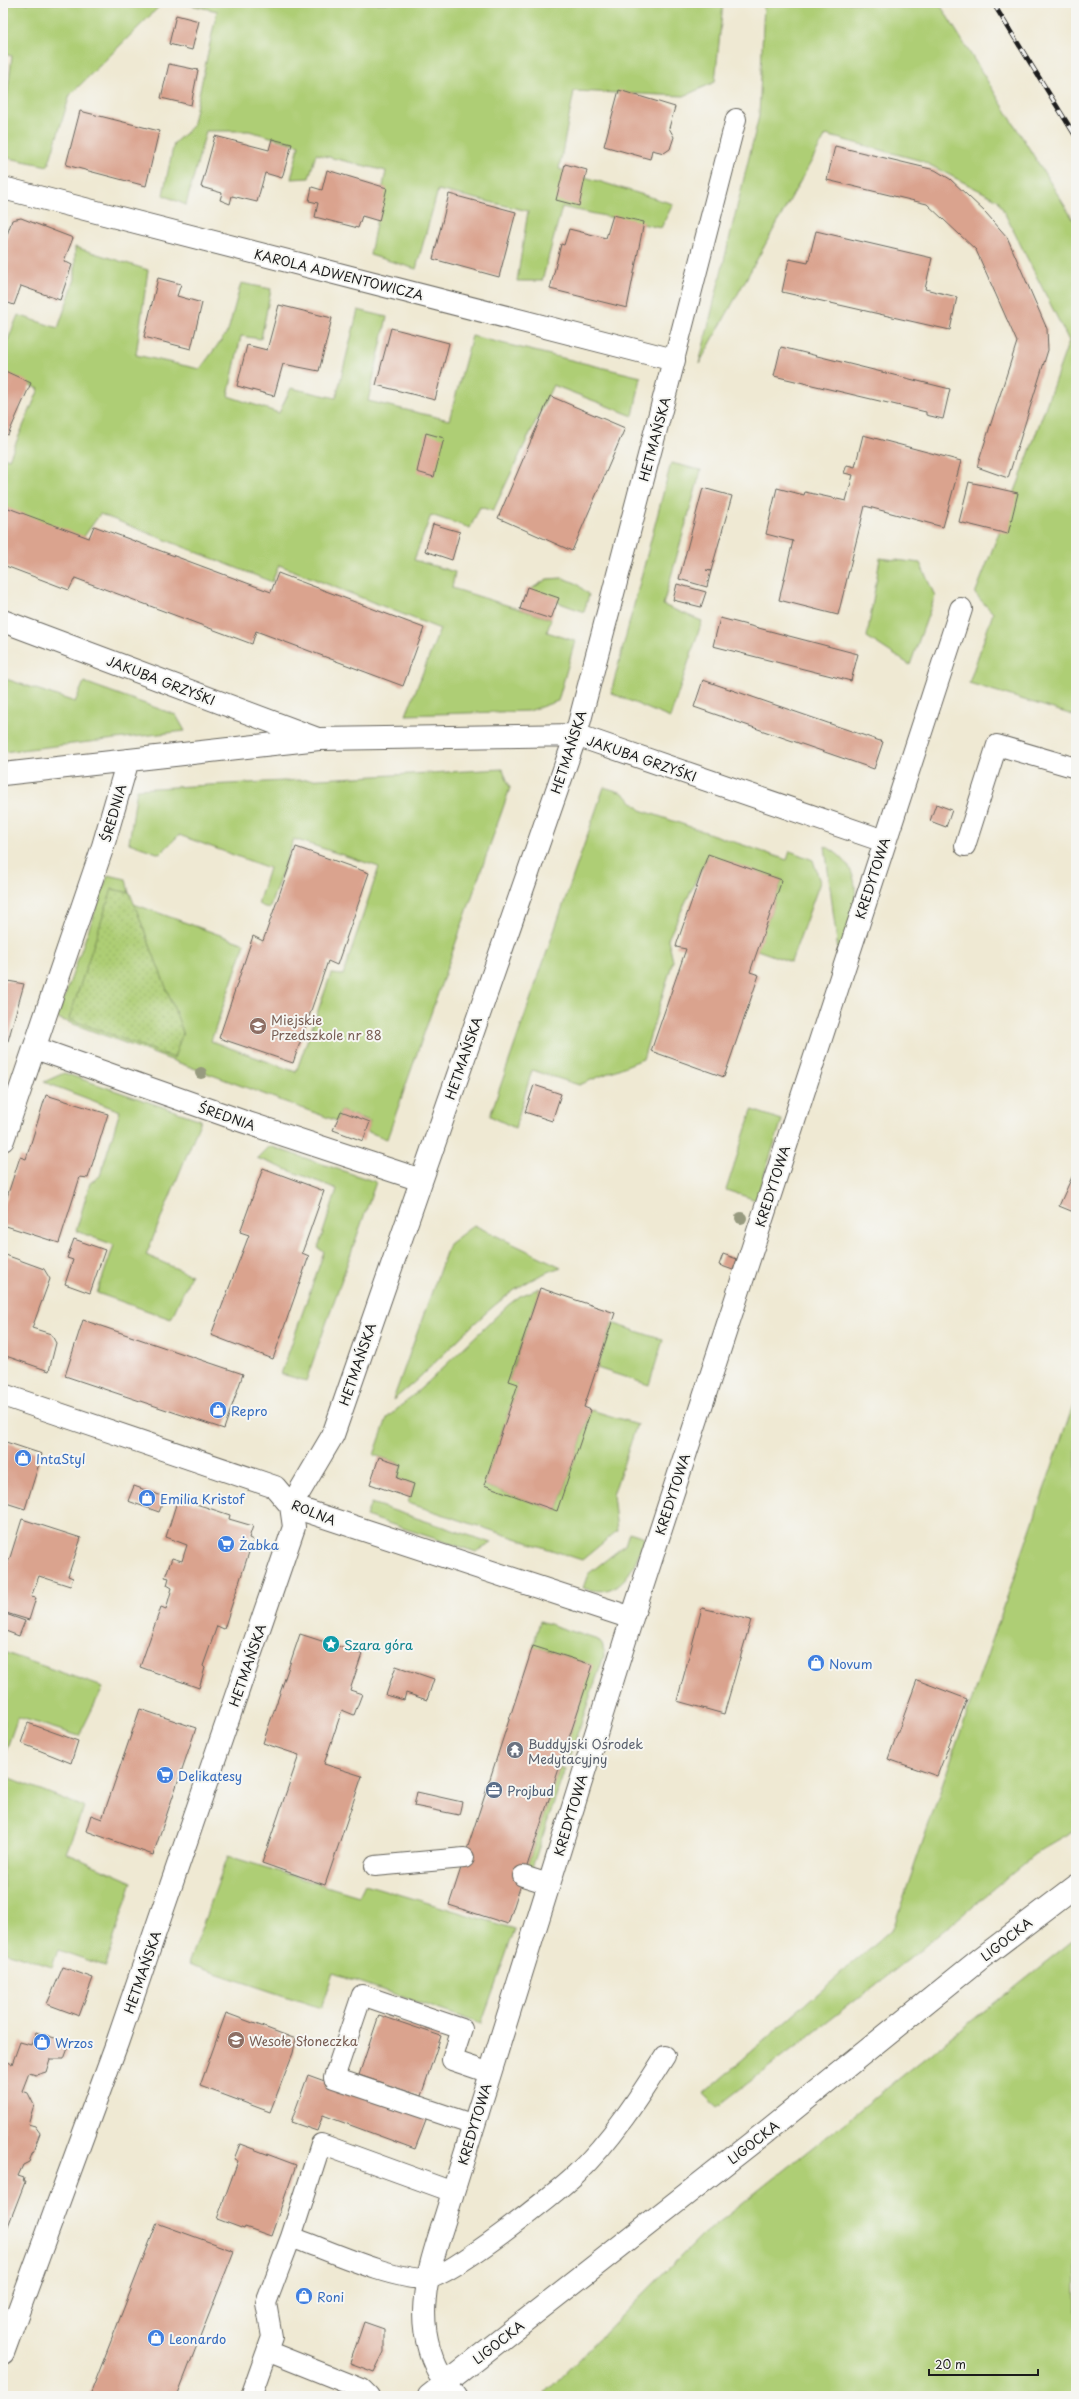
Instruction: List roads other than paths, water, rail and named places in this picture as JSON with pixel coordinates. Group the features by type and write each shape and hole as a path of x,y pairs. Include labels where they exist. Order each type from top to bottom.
{"street":[{"name":"KAROLA ADWENTOWICZA","path":"3,188 674,360"},
{"name":"HETMAŃSKA","path":"3,2353 117,2043 294,1528 291,1506 333,1435 576,735 674,360"},
{"name":"KREDYTOWA","path":"444,2392 429,2353 424,2329 428,2279 453,2192 632,1618 884,841 961,609"},
{"name":"JAKUBA GRZYŚKI","path":"3,621 319,739"},
{"name":"JAKUBA GRZYŚKI","path":"3,774 319,739 576,735 884,841"},
{"name":"ŚREDNIA","path":"3,1140 103,846 128,760"},
{"name":"ŚREDNIA","path":"35,1048 242,1121 421,1180"},
{"name":"ROLNA","path":"3,1395 275,1487 291,1506 632,1618"},
{"name":"LIGOCKA","path":"444,2392 980,1959 1076,1886"}],"lane":[{"path":"674,360 736,119"},
{"path":"965,846 997,745 1076,768"},
{"path":"375,1866 464,1858"},
{"path":"523,1876 549,1884"},
{"path":"474,2125 334,2078 362,1995 462,2029 452,2060 490,2073"},
{"path":"291,2237 397,2275 428,2279 445,2274 459,2265 576,2174 637,2101 665,2056"},
{"path":"251,2396 272,2337 266,2303 291,2237 321,2144 453,2192"},
{"path":"267,2351 362,2389 369,2396"}],"railway":[{"path":"993,3 1076,137"}],"place":[{"name":"Miejskie Przedszkole nr 88","path":"258,1026"},
{"name":"Repro","path":"218,1410"},
{"name":"IntaStyl","path":"23,1458"},
{"name":"Emilia Kristof","path":"147,1498"},
{"name":"Żabka","path":"226,1544"},
{"name":"Szara góra","path":"331,1644"},
{"name":"Novum","path":"816,1663"},
{"name":"Buddyjski Ośrodek Medytacyjny","path":"515,1750"},
{"name":"Delikatesy","path":"165,1775"},
{"name":"Projbud","path":"494,1790"},
{"name":"Wesołe Słoneczka","path":"236,2040"},
{"name":"Wrzos","path":"42,2042"},
{"name":"Roni","path":"304,2296"},
{"name":"Leonardo","path":"156,2338"}]}
